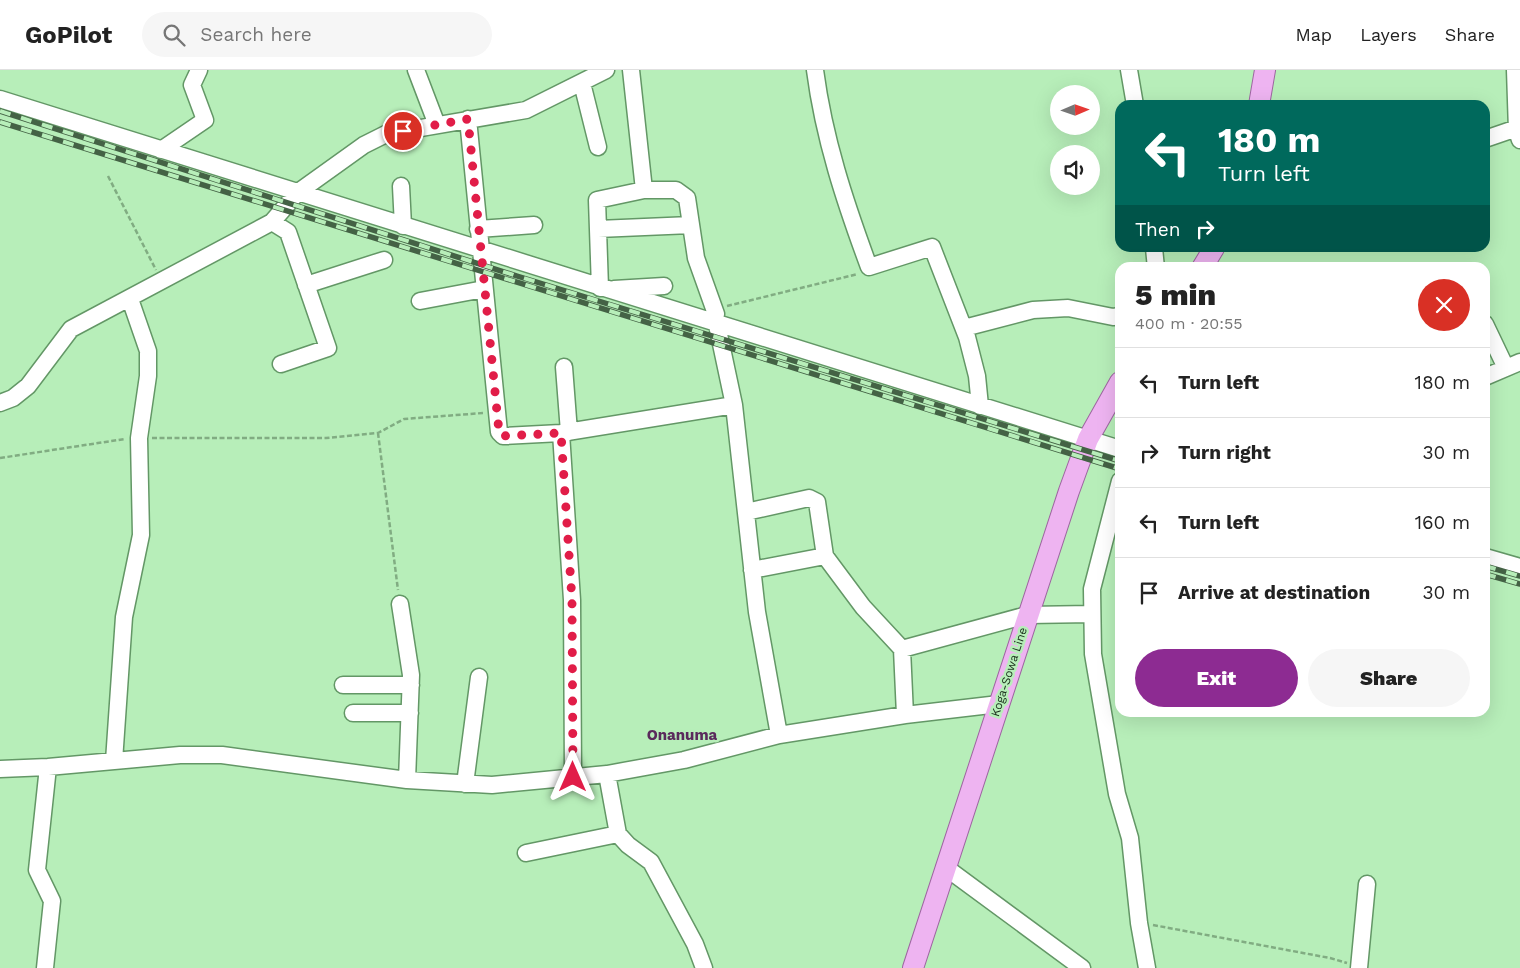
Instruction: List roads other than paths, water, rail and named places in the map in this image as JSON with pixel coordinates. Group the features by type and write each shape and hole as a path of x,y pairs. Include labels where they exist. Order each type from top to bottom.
{"main road":[{"path":"1260,100 1265,70"},
{"name":"Koga-Sowa Line","path":"913,968 1027,616 1088,439 1115,395"}],"street":[{"path":"161,150 204,120 192,85 199,70"},
{"path":"416,70 437,126"},
{"path":"0,403 13,398 28,386 71,329 272,222 297,193 335,164 386,134 526,110 606,70"},
{"path":"631,70 644,190"},
{"path":"815,70 820,108 842,192 869,267 932,247 964,328 977,376 980,406"},
{"path":"1129,70 1134,100"},
{"path":"1490,138 1519,134 1514,70"},
{"path":"582,82 598,147"},
{"path":"0,99 602,289 716,320 980,406 1115,447"},
{"path":"468,119 499,432 503,436 565,433 734,405"},
{"path":"401,186 403,226"},
{"path":"602,289 597,200 644,190 676,190 687,198 696,258 716,320 734,405 752,570 779,735"},
{"path":"272,222 288,232 328,348 281,364"},
{"path":"478,229 534,225"},
{"path":"598,229 691,225"},
{"path":"306,285 384,260"},
{"path":"602,289 664,286"},
{"path":"420,302 484,289"},
{"path":"114,761 124,617 141,535 139,438 148,376 148,351 130,299"},
{"path":"964,328 1033,310 1068,308 1115,317"},
{"path":"1490,331 1513,365 1490,375"},
{"path":"564,368 572,600 573,777"},
{"path":"746,512 809,498 817,502 825,556 863,607 902,649 905,715"},
{"path":"1115,500 1092,589 1094,654 1117,794 1130,838 1139,923 1147,968"},
{"path":"752,570 825,556"},
{"path":"1490,558 1520,567"},
{"path":"400,604 411,675 407,780"},
{"path":"902,649 1027,616 1092,614"},
{"path":"465,784 479,677"},
{"path":"343,686 411,685"},
{"path":"0,769 48,767 180,755 222,754 407,780 492,785 607,774 684,760 779,735 905,715 999,704"},
{"path":"353,713 410,713"},
{"path":"45,968 52,901 37,870 48,767"},
{"path":"607,774 618,834 628,845 651,862 695,944 704,968"},
{"path":"526,853 618,834"},
{"path":"945,867 1082,968"},
{"path":"1359,968 1366,884"}],"railway":[{"path":"0,111 517,276 1115,459"},
{"path":"0,122 1115,467"},
{"path":"1490,567 1520,576"},
{"path":"1490,575 1520,584"}],"district":[{"name":"Onanuma","path":"682,735"}]}
